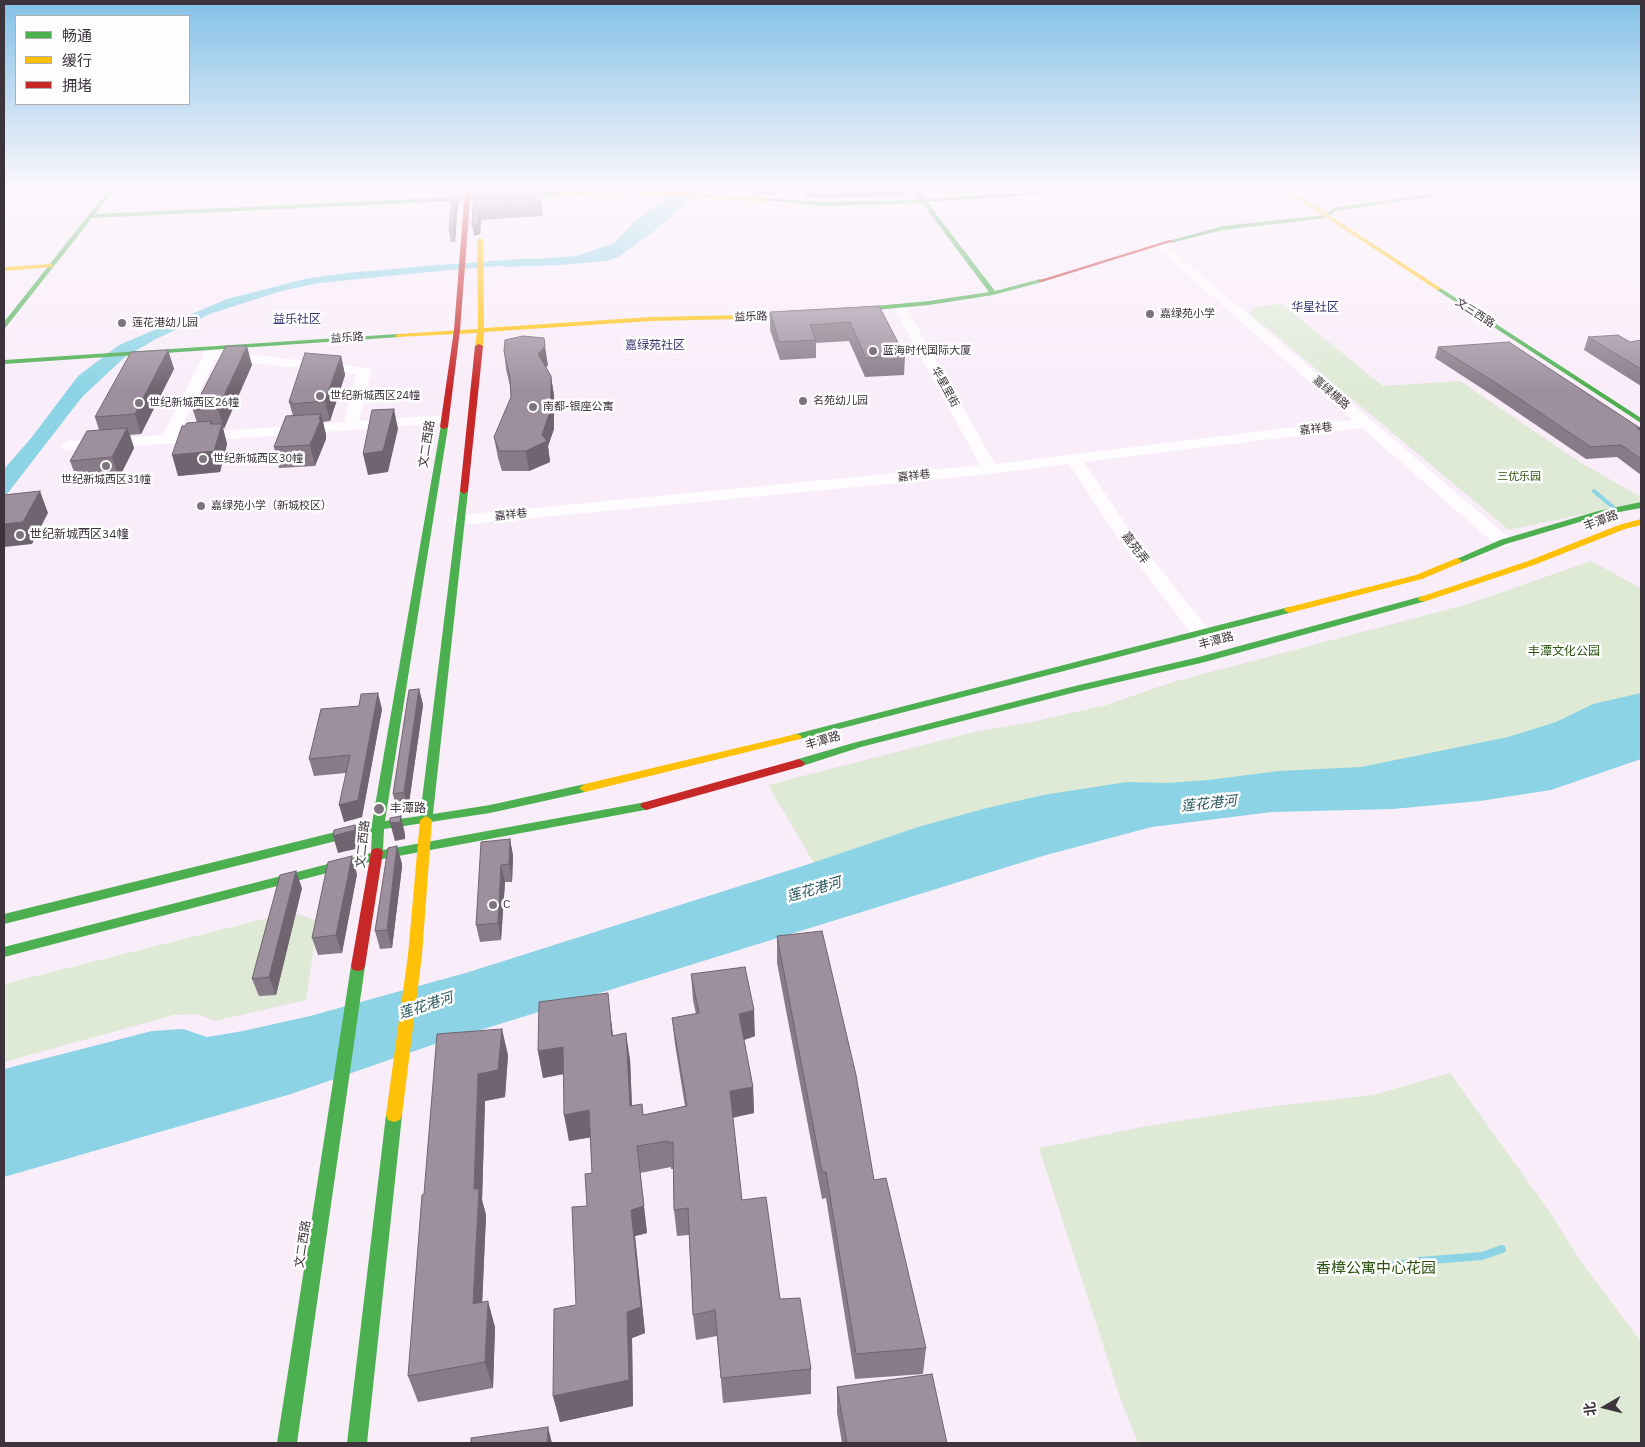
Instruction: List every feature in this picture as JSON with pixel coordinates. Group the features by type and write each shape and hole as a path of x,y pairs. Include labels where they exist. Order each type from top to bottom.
{"main road":[{"path":"4,326 60,256"},
{"name":"文二西路","path":"287,1443 357,974 377,856 378,826 445,419 457,330 462,256"},
{"path":"357,1443 399,1068 415,955 426,818 481,329 480,256"},
{"path":"965,256 993,293"},
{"name":"益乐路","path":"4,362 212,351 457,330 651,319 798,315 899,306 993,293 1054,277 1122,256"},
{"name":"文三西路","path":"1394,256 1641,421"},
{"name":"文三西路","path":"1399,256 1580,367"},
{"path":"4,269 51,266"},
{"name":"丰潭路","path":"4,919 378,826 490,809 645,774 998,686 1419,577 1503,542 1601,513 1636,506"},
{"name":"丰潭路","path":"4,952 377,856 639,808 829,755 857,745 1075,689 1201,660 1448,592 1531,563 1622,527 1641,522"}],"street":[{"name":"嘉绿横路","path":"1172,256 1503,542"},
{"name":"华星里街","path":"899,306 990,469"},
{"path":"168,439 212,351 364,371 350,426"},
{"path":"69,446 445,419"},
{"name":"嘉祥巷","path":"461,520 990,469 1365,423"},
{"name":"嘉苑弄","path":"1074,458 1124,534 1201,633"}],"green space":[{"name":"三优乐园","path":"1282,304 1383,386 1460,381 1583,464 1641,497 1641,502 1509,530 1249,313 1254,307"},
{"name":"丰潭文化公园","path":"1591,561 1641,588 1641,708 1498,752 819,872 768,785 974,732 1027,723 1106,705 1173,682 1468,604"},
{"path":"292,912 318,921 306,1000 215,1021 198,1014 174,1015 4,1062 4,984"},
{"name":"香樟公寓中心花园","path":"1450,1073 1549,1211 1580,1260 1641,1342 1641,1443 1138,1443 1121,1400 1039,1148 1147,1126 1268,1107 1373,1095"}],"water":[{"path":"576,256 620,256 606,261 504,267 505,261"},
{"path":"440,265 439,271 319,283 281,291 210,314 156,339 125,357 82,397 4,498 4,469 32,437 78,376 119,345 227,299 305,279 346,273"},
{"name":"莲花港河","path":"1641,693 1641,759 1551,790 1480,801 1393,809 1272,812 1152,827 1046,855 435,1044 291,1094 4,1177 4,1069 152,1031 183,1029 207,1037 310,1016 469,972 809,864 918,827 1043,795 1127,782 1167,783 1279,771 1361,767 1508,737 1556,722 1593,704"}],"building":[{"path":"879,306 905,356 866,358 850,322 810,325 816,340 779,342 770,312"},
{"path":"1618,335 1630,342 1641,340 1641,369 1588,337"},
{"name":"南都-银座公寓","path":"523,336 544,338 545,346 538,354 551,376 551,409 542,435 547,441 526,451 499,451 494,437 511,397 510,378 504,351 505,340"},
{"path":"1509,342 1640,428 1637,428 1641,431 1641,459 1621,445 1591,447 1493,381 1438,347"},
{"path":"226,346 247,346 218,409 193,410"},
{"path":"168,350 135,414 95,417 131,352"},
{"path":"305,353 341,356 325,401 292,404 292,402 289,402"},
{"path":"394,409 383,451 363,454 372,410"},
{"path":"321,414 319,419 321,419 310,445 274,447 286,416"},
{"path":"212,421 210,424 222,424 214,451 172,455 182,426 185,426 187,423"},
{"path":"127,428 112,457 70,461 87,431"},
{"path":"40,491 23,522 4,524 4,495"},
{"path":"419,689 404,792 393,794 409,690"},
{"path":"378,693 358,800 339,805 350,755 309,759 321,709 359,706 361,694"},
{"path":"401,816 400,822 390,823 390,818"},
{"path":"355,825 355,830 333,836 334,830"},
{"path":"510,839 509,864 501,865 498,923 476,925 481,842"},
{"path":"397,846 387,930 375,931 388,848"},
{"path":"352,856 336,935 312,938 328,862"},
{"path":"296,871 269,977 252,979 280,875"},
{"path":"822,931 856,1075 874,1180 886,1178 926,1348 856,1354 826,1172 822,1172 777,936"},
{"path":"745,967 754,1010 739,1014 753,1087 730,1091 742,1200 766,1197 780,1299 800,1298 811,1369 721,1378 715,1310 693,1315 688,1208 674,1210 673,1142 668,1143 668,1141 637,1146 644,1206 631,1210 641,1307 627,1312 629,1380 553,1396 554,1309 576,1305 572,1207 587,1206 585,1174 592,1173 589,1110 564,1115 563,1047 538,1051 539,1002 608,993 612,1036 626,1033 630,1106 642,1104 643,1115 687,1106 672,1018 699,1013 691,974"},
{"path":"502,1029 498,1070 478,1074 474,1189 479,1189 473,1304 488,1301 485,1362 408,1376 437,1034"},
{"path":"932,1374 947,1443 847,1443 837,1387"},
{"path":"548,1427 547,1443 471,1443 471,1438"}],"waterway":[{"path":"414,270 531,261"},
{"path":"1594,491 1614,508"},
{"path":"1373,1269 1420,1261 1482,1256 1502,1249"}],"traffic: fast":[{"path":"4,326 60,256"},
{"path":"965,256 993,293"},
{"path":"741,317 799,315 929,303 993,293 1040,281"},
{"path":"1439,289 1641,421"},
{"path":"4,362 398,336"},
{"path":"377,852 378,826 444,427"},
{"path":"426,820 464,491"},
{"path":"1457,561 1503,542 1601,513 1641,505"},
{"path":"799,763 857,745 1075,689 1201,660 1423,599"},
{"path":"796,737 1289,610"},
{"path":"4,919 378,826 490,809 585,788"},
{"path":"4,952 377,856 646,806"},
{"path":"287,1443 358,966"},
{"path":"357,1443 394,1115"}],"traffic: slow":[{"path":"479,346 481,329 480,256"},
{"path":"1388,256 1439,289"},
{"path":"4,269 51,266"},
{"path":"398,336 651,319 741,317"},
{"path":"1423,599 1531,563 1622,527 1641,522"},
{"path":"1289,610 1419,577 1457,561"},
{"path":"585,788 796,737"},
{"path":"394,1115 415,955 426,820"}],"traffic: jam":[{"path":"444,427 457,330 463,256"},
{"path":"1040,281 1123,256"},
{"path":"464,491 479,346"},
{"path":"646,806 799,763"},
{"path":"358,966 377,852"}],"place":[{"name":"嘉绿苑小学","path":"1150,314"},
{"name":"莲花港幼儿园","path":"122,323"},
{"name":"蓝海时代国际大厦","path":"873,351"},
{"name":"世纪新城西区24幢","path":"320,396"},
{"name":"名苑幼儿园","path":"803,401"},
{"name":"世纪新城西区26幢","path":"139,403"},
{"name":"南都-银座公寓","path":"533,407"},
{"name":"世纪新城西区30幢","path":"203,459"},
{"name":"世纪新城西区31幢","path":"106,466"},
{"name":"嘉绿苑小学（新城校区）","path":"201,506"},
{"name":"世纪新城西区34幢","path":"20,535"},
{"name":"丰潭路","path":"379,809"},
{"name":"C","path":"493,905"}],"district":[{"name":"华星社区","path":"1315,308"},
{"name":"益乐社区","path":"297,320"},
{"name":"嘉绿苑社区","path":"655,346"}]}
